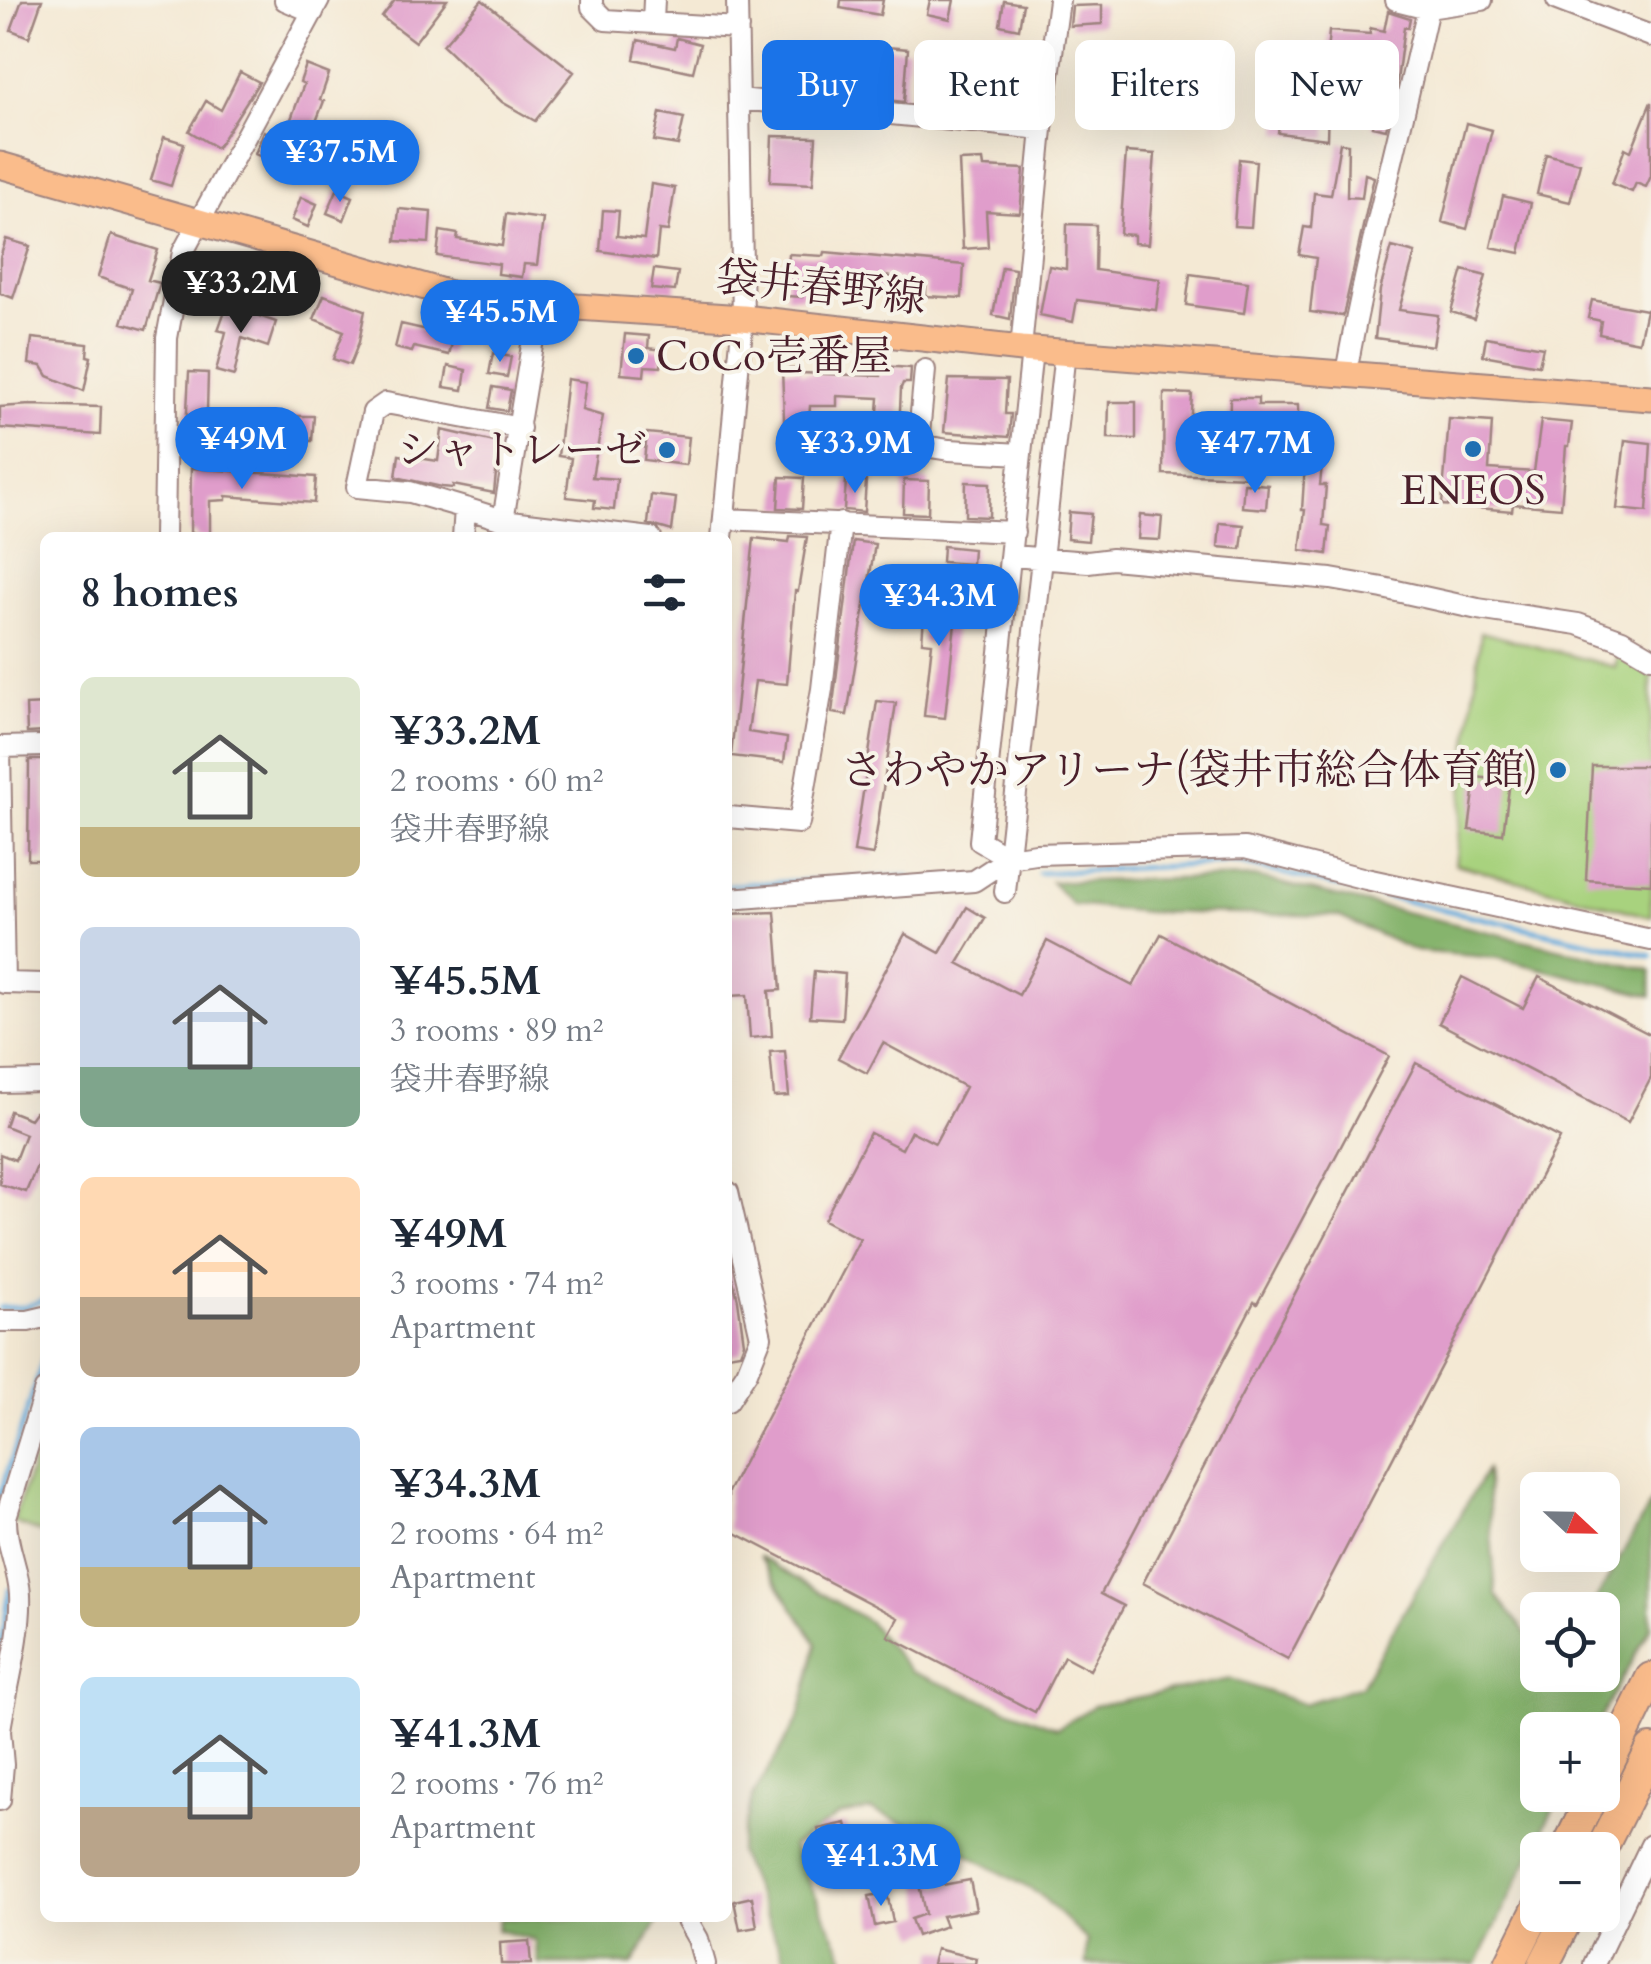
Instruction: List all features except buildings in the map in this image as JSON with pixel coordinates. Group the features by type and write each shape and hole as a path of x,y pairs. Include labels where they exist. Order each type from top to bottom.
{"highway":[{"path":"1620,1741 1651,1678"},
{"path":"1610,1832 1651,1750"},
{"path":"1510,1964 1526,1932"},
{"path":"1544,1964 1560,1932"}],"main road":[{"name":"袋井春野線","path":"0,165 450,294 743,318 1026,349 1651,398"}],"street":[{"path":"164,532 167,338 183,252 316,6 285,0"},
{"path":"592,0 592,8 605,20 653,11 738,28"},
{"path":"737,0 743,318 723,528 841,524 1014,532"},
{"path":"1054,40 1059,0"},
{"path":"1396,0 1428,8 1482,0"},
{"path":"1557,0 1651,36"},
{"path":"1346,373 1361,290 1389,186 1428,8"},
{"path":"739,99 914,116"},
{"path":"1008,858 980,841 1021,454 1042,130"},
{"path":"503,520 539,303"},
{"path":"1005,892 1066,352"},
{"path":"925,370 918,445 1021,454"},
{"path":"520,428 386,403 373,412 357,488 410,492 503,520 602,532"},
{"path":"464,532 466,508"},
{"path":"732,817 799,822 822,690 841,524"},
{"path":"1012,556 1041,560 1112,559 1331,579 1478,609 1578,624 1622,640 1651,657"},
{"path":"995,698 1026,701"},
{"path":"40,746 0,748 4,983 40,984"},
{"path":"732,899 974,881 1008,858 1036,854 1245,848 1366,879 1651,940"},
{"path":"0,1082 40,1081"},
{"path":"732,1209 762,1337 732,1395"},
{"path":"0,1321 40,1318"},
{"path":"0,1800 0,1730 21,1601 19,1577 6,1538 6,1518 40,1406"},
{"path":"1594,1964 1651,1845"},
{"path":"688,1922 705,1964"}],"green space":[{"name":"さわやかアリーナ(袋井市総合体育館)","path":"1481,632 1615,667 1618,653 1651,669 1651,917 1455,864"},
{"path":"1255,877 1651,970 1651,996 1498,958 1415,951 1338,916 1146,912 1073,905 1051,882"},
{"path":"40,1442 40,1532 13,1522"},
{"path":"1486,1470 1496,1595 1520,1625 1520,1692 1615,1692 1604,1712 1520,1712 1520,1812 1552,1812 1542,1832 1520,1832 1520,1876 1477,1964 1086,1964 1087,1940 1039,1894 932,1835 871,1810 839,1815 792,1846 848,1964 787,1964 738,1852 752,1798 799,1718 817,1644 759,1556 869,1622 911,1672 1057,1728 1094,1706 1231,1679 1303,1704 1361,1686"},
{"path":"1651,1503 1651,1627 1620,1683 1620,1592 1600,1592 1612,1572 1620,1572 1620,1557"},
{"path":"498,1922 658,1922 633,1964 538,1964 535,1940 497,1930"}],"waterway":[{"path":"1039,873 1236,863 1651,956"},
{"path":"732,885 909,876"},
{"path":"0,1308 25,1307 40,1301"},
{"path":"0,1496 40,1370"},
{"path":"0,1655 10,1590"}],"place":[{"name":"CoCo壱番屋","path":"636,356"},
{"name":"ENEOS","path":"1473,449"},
{"name":"シャトレーゼ","path":"667,450"},
{"name":"さわやかアリーナ(袋井市総合体育館)","path":"1558,770"}]}
